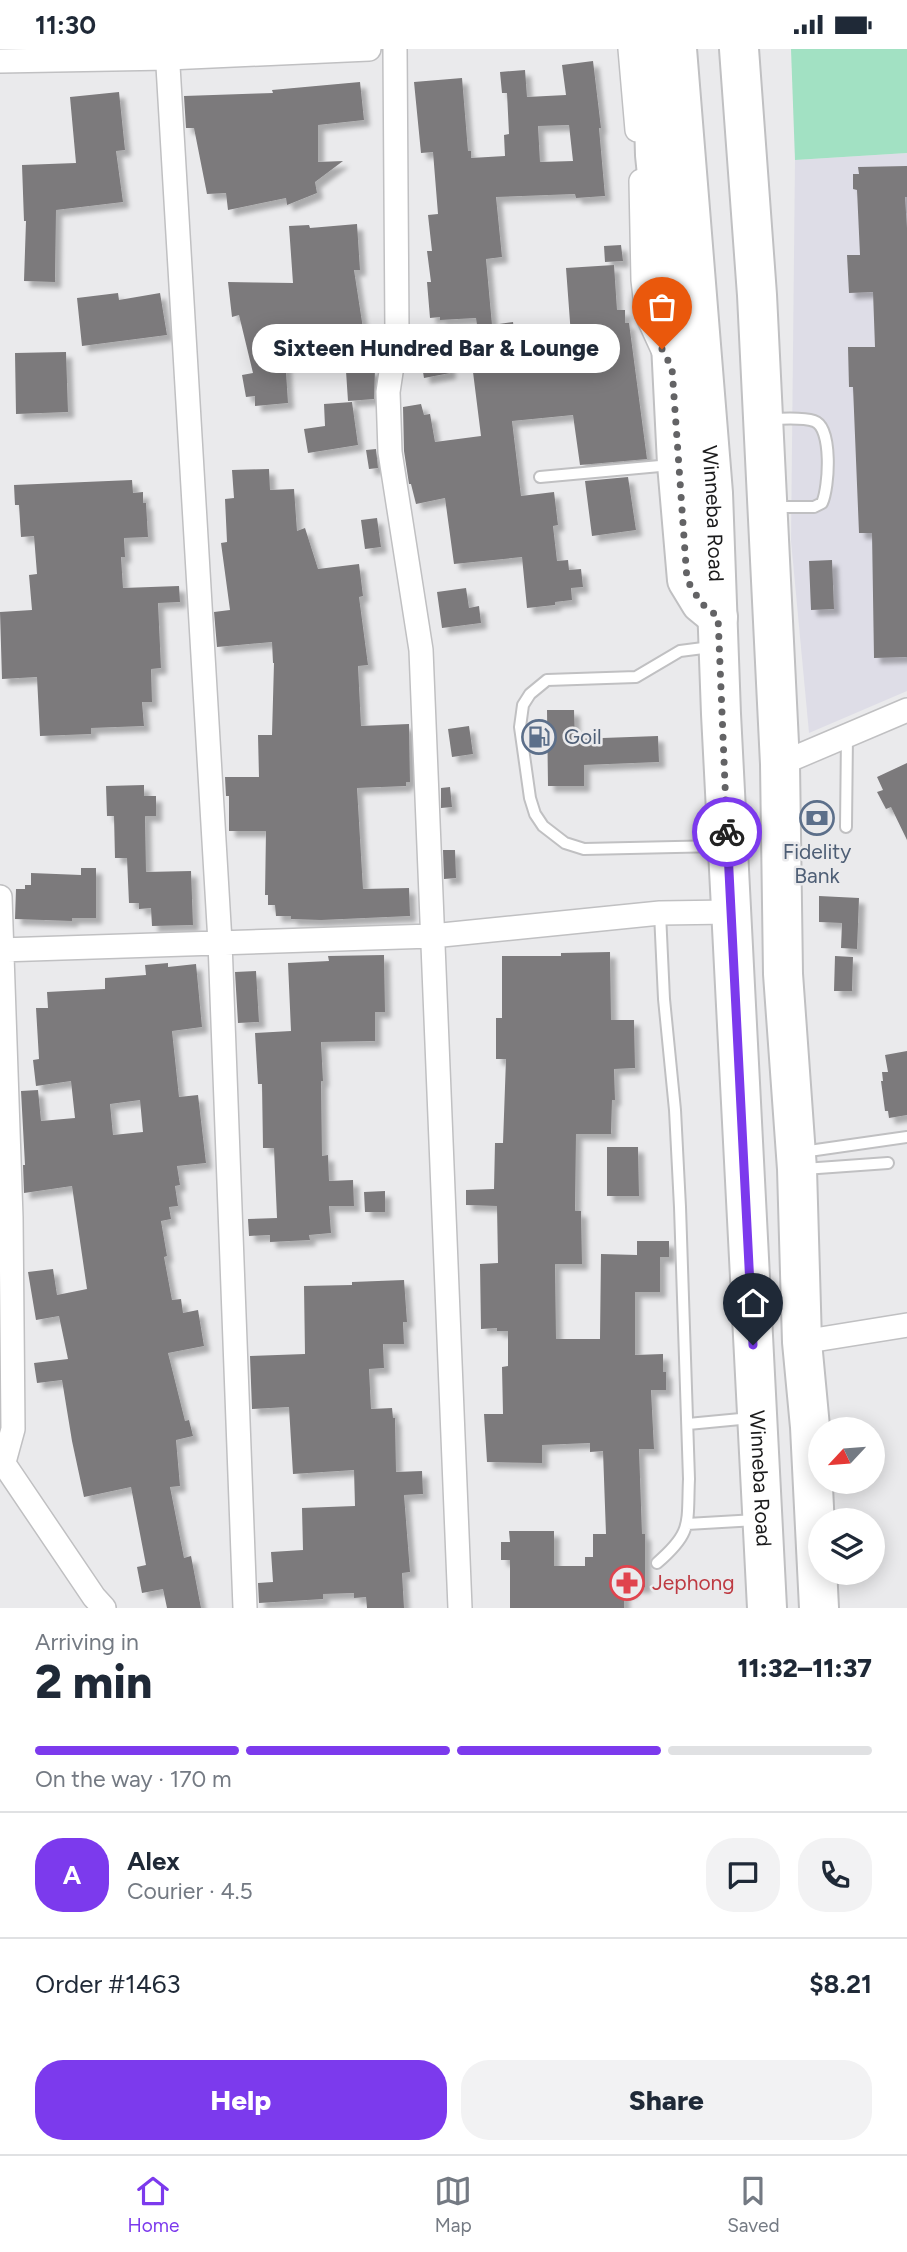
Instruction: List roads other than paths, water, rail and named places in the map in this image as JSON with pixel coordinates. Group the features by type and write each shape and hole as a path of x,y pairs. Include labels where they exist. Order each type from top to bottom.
{"highway":[{"path":"652,49 655,155 668,283 677,464 687,580 719,631"},
{"name":"Winneba Road","path":"677,49 713,493 721,714 767,1608"},
{"path":"739,49 757,296 779,764 783,974 796,1161 802,1342 810,1427 819,1608"},
{"path":"762,412 776,203 763,49"}],"street":[{"path":"0,61 167,53 369,49"},
{"path":"395,49 397,332 388,392 390,452 421,650 460,1608"},
{"path":"630,49 640,174 646,304 650,323 672,368"},
{"path":"167,53 220,942 245,1608"},
{"path":"779,764 907,710"},
{"path":"0,897 11,1218 13,1429 2,1460 104,1608"},
{"path":"2,950 432,936 660,913 732,912"},
{"path":"802,1342 907,1325"}],"lane":[{"path":"762,412 813,420 822,425 827,436 827,494 822,503 814,507 766,507"},
{"path":"540,477 677,464"},
{"path":"719,631 680,650 636,677 547,680 530,694 523,705 520,726 530,798 535,814 543,825 565,843 584,849 728,846"},
{"path":"846,827 847,735"},
{"path":"657,1563 682,1538 687,1524 688,1424 680,1193 664,999 660,913"},
{"path":"796,1161 907,1137"},
{"path":"796,1161 888,1163"},
{"path":"688,1424 757,1417"},
{"path":"687,1524 763,1520"}],"place":[{"name":"Sixteen Hundred Bar & Lounge","path":"662,349"},
{"name":"Goil","path":"539,737"},
{"name":"Fidelity Bank","path":"817,818"},
{"name":"Jephong","path":"627,1583"}]}
